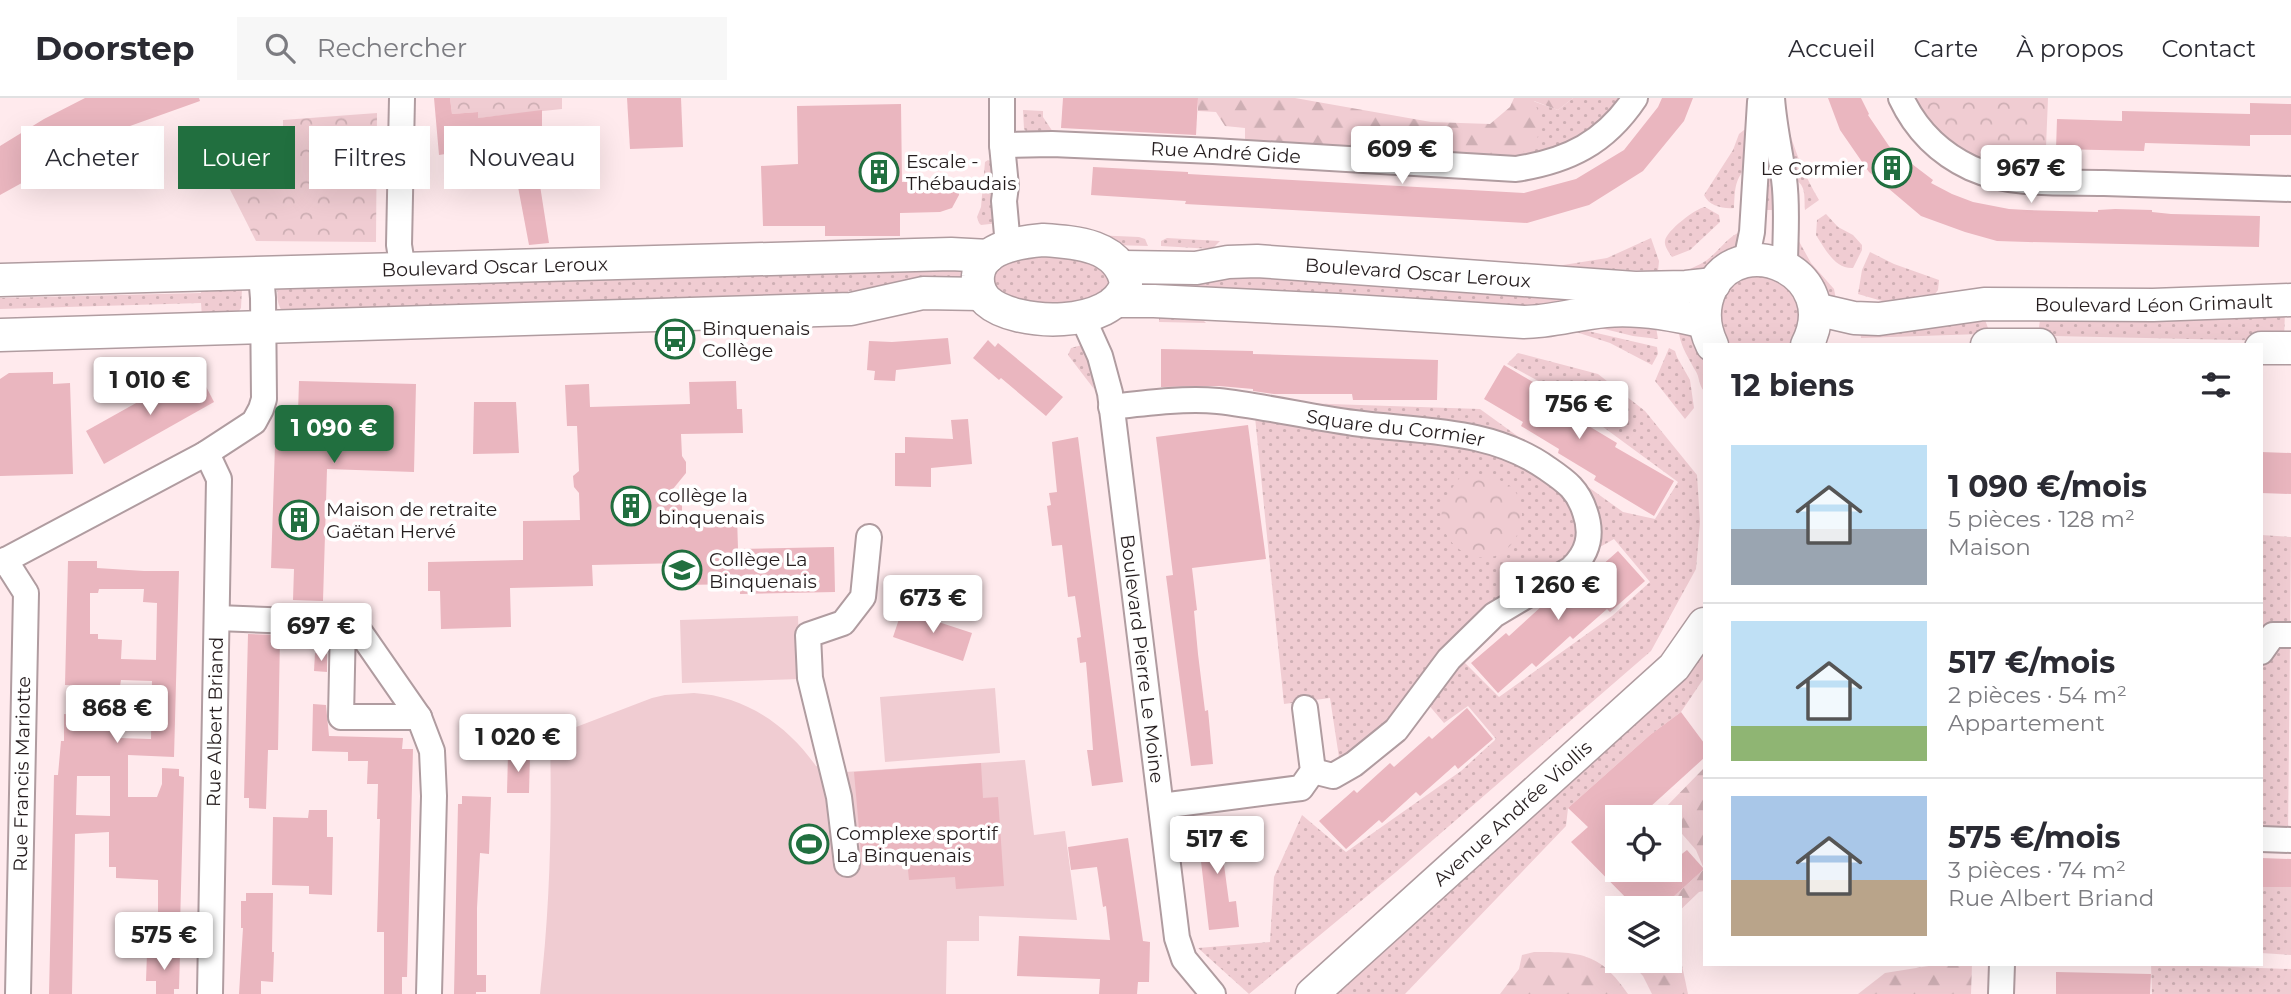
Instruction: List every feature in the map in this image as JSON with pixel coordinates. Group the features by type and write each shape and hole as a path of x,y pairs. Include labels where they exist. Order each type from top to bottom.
{"main road":[{"name":"Boulevard Oscar Leroux","path":"0,280 951,254 998,251 1043,240 1083,244 1099,249 1121,267 1155,270 1257,261 1635,288 1714,284"},
{"path":"998,251 979,268 978,285 981,294 994,306 1024,316 1057,320 1082,316 1118,301 1137,300 1524,322 1544,322 1607,311 1635,311 1665,313 1708,333 1707,297 1714,284 1734,265 1761,260 1784,267 1808,286 1813,297 1815,321 1808,343"},
{"path":"1118,301 1126,284 1121,267"},
{"path":"9,339 263,327 851,309 923,293 981,294"},
{"name":"Boulevard Léon Grimault","path":"1815,309 1854,318 1879,319 1984,304 2153,304 2291,300"},
{"name":"Boulevard Léon Grimault","path":"2016,303 2016,343"},
{"path":"2263,348 2291,348"},
{"name":"Avenue Andrée Viollis","path":"1312,994 1656,685 1674,667 1703,625"}],"street":[{"path":"402,98 399,245 403,270"},
{"path":"998,251 1006,186 1002,145 1002,98"},
{"name":"Rue André Gide","path":"1002,145 1052,144 1186,150 1516,169 1567,157 1588,145 1608,130 1634,98"},
{"path":"1746,261 1752,232 1761,98"},
{"path":"1772,98 1773,125 1785,189 1784,267"},
{"path":"1901,98 1923,134 1948,156 1974,169 2002,178 2291,189"},
{"path":"1006,186 1023,227 1043,240"},
{"path":"2,561 205,454 254,422 264,399 261,274"},
{"name":"Boulevard Pierre Le Moine","path":"1082,316 1108,384 1180,949 1191,969 1213,994"},
{"name":"Square du Cormier","path":"1111,407 1155,402 1215,401 1363,424 1462,434 1495,442 1536,460 1574,488 1590,526 1588,544 1580,560 1571,569 1494,615 1449,659 1396,730 1354,764 1333,776 1313,771"},
{"name":"Rue Albert Briand","path":"205,454 219,480 211,994"},
{"path":"847,864 839,797 810,678 808,635 843,623 863,597 869,537"},
{"name":"Rue Francis Mariotte","path":"2,561 26,593 18,994"},
{"path":"216,618 349,623 360,632 419,717 432,751 434,796 429,994"},
{"path":"343,622 341,717 419,717"},
{"path":"2263,649 2273,635 2291,635"},
{"path":"1161,806 1301,788 1313,771 1305,708"},
{"path":"2263,839 2291,841"},
{"path":"2001,994 2002,966"}],"green space":[{"path":"450,98 562,98 562,109 478,118 478,112 452,114"},
{"path":"1198,98 1295,98 1431,122 1490,124 1510,107 1514,98 1573,98 1558,110 1534,101 1542,121 1536,143 1512,160 1245,140 1245,128 1225,126 1216,112 1198,111"},
{"path":"1573,98 1621,98 1600,123 1574,140 1512,160 1533,101 1558,110"},
{"path":"1914,98 2048,98 2045,172 2000,166 1957,150 1934,131"},
{"path":"1023,110 1043,111 1043,117 1057,138 1032,137 1024,129"},
{"path":"377,113 377,126 309,126 309,189 376,189 376,242 256,241 230,189 295,189 295,126 283,126 283,120"},
{"path":"1786,120 1800,162 1819,200 1805,210 1802,187 1791,178"},
{"path":"1748,130 1746,168 1737,182 1734,208 1717,206 1709,202 1704,195 1733,150 1739,134"},
{"path":"1769,144 1780,210 1763,210"},
{"path":"988,160 999,223 981,225 977,217 981,207 985,162"},
{"path":"1705,207 1719,215 1720,222 1690,250 1672,257 1665,245 1670,232 1695,211"},
{"path":"1826,214 1862,245 1853,268 1836,262 1816,235 1817,220"},
{"path":"1742,231 1735,253 1715,271 1679,277 1707,260"},
{"path":"1093,235 1139,237 1145,239 1148,246 1112,245"},
{"path":"1796,236 1811,263 1834,289 1837,305 1828,301 1795,263"},
{"path":"1167,238 1220,241 1212,249 1161,246 1161,241"},
{"path":"1651,238 1659,261 1658,271 1551,267 1607,258"},
{"path":"1033,249 1103,263 1111,283 1090,299 1060,309 1011,298 997,290 994,277 997,267"},
{"path":"1870,252 1939,280 1938,290 1935,294 1915,296 1915,300 1889,303 1858,294 1862,270"},
{"path":"962,261 968,287 848,291 849,304 284,314 277,297 279,279"},
{"path":"1762,267 1806,303 1795,343 1725,343 1719,335 1721,288"},
{"path":"1257,271 1583,289 1575,308 1160,296 1160,274 1239,278"},
{"path":"201,283 235,283 242,289 241,308 236,315 202,317 201,303 0,309 0,298 201,293"},
{"path":"1159,309 1202,319 1206,323 1159,322"},
{"path":"2285,310 2284,341 2047,336 2039,327 2040,320"},
{"path":"1984,317 1988,328 1980,334 1861,338 1860,326"},
{"path":"1655,321 1658,339 1584,324"},
{"path":"1678,326 1685,327 1703,345 1703,389 1686,354"},
{"path":"1573,331 1588,331 1657,347 1658,354 1652,365 1610,343"},
{"path":"1082,345 1090,366 1094,389 1068,355 1071,348"},
{"path":"1669,348 1675,351 1690,380 1694,408 1685,419 1655,381"},
{"path":"1518,353 1598,374 1645,411 1697,475 1700,522 1696,569 1651,651 1396,872 1249,994 1198,948 1270,942 1274,877 1302,815 1346,852 1461,771 1496,739 1468,706 1444,723 1427,703 1463,661 1499,697 1612,616 1650,582 1614,539 1493,608 1389,725 1340,764 1330,698 1284,704 1255,417 1268,402 1480,409 1623,512 1655,519 1678,482 1546,385 1507,364"},
{"path":"1479,474 1497,479 1514,490 1522,510 1518,534 1514,541 1495,556 1473,556 1460,550 1446,534 1441,518 1447,496 1461,476"},
{"path":"2263,535 2291,537 2288,836 2263,836"},
{"path":"798,616 800,679 682,683 680,620"},
{"path":"1703,640 1703,679 1681,712 1650,735 1568,808 1566,826 1405,994 1333,994"},
{"path":"995,688 1000,753 885,762 880,697"},
{"name":"Complexe sportif La Binquenais","path":"694,693 730,700 763,715 792,738 816,766 845,772 1025,760 1034,835 1065,831 1077,920 979,916 979,941 947,941 946,994 540,994 550,866 550,737 652,698"},
{"path":"1703,769 1703,867 1696,850 1682,834 1682,805 1668,805"},
{"path":"1703,870 1703,891 1682,908 1682,896 1674,896"},
{"path":"2263,887 2291,887 2291,955 2263,953"},
{"path":"1534,952 1565,953 1588,958 1605,968 1605,973 1611,973 1628,994 1500,994 1519,969 1522,955"},
{"path":"1682,966 1688,994 1652,994 1640,973 1682,973"},
{"path":"1929,966 1972,966 1971,994 1858,994 1885,973"},
{"path":"2151,966 2291,969 2291,994 2152,994"}],"building":[{"path":"85,98 199,98 200,101 130,126 33,126"},
{"path":"434,98 450,98 452,114 478,112 478,118 542,110 542,126 444,126 444,154 439,155"},
{"path":"627,98 681,98 683,147 630,149"},
{"path":"1063,98 1198,98 1196,135 1061,128"},
{"path":"1662,98 1693,98 1684,121 1643,171 1589,205 1527,223 1185,204 1186,201 1091,195 1093,167 1524,193 1576,179 1624,150"},
{"name":"Le Cormier","path":"1828,98 1861,98 1868,115 1889,146 1906,163 1908,161 1933,180 1931,183 1973,202 2027,210 2098,212 2115,209 2152,210 2171,214 2260,216 2259,247 1997,241 1965,232 1921,216 1869,172 1840,130"},
{"path":"2250,103 2291,104 2291,135 2250,135 2250,146 2145,143 2144,151 2056,149 2057,119 2122,121 2122,111 2250,114"},
{"name":"Escale - Thébaudais","path":"901,104 902,182 959,181 959,195 952,208 940,212 900,213 900,236 825,236 825,226 763,226 761,166 798,164 797,106"},
{"path":"21,133 21,183 0,195 0,146"},
{"path":"518,189 541,189 549,243 529,245"},
{"path":"948,338 951,364 896,370 895,381 874,380 875,371 867,370 869,341"},
{"path":"988,340 995,347 998,343 1063,397 1046,416 973,358"},
{"path":"1161,349 1438,360 1437,400 1353,400 1352,394 1274,394 1219,386 1161,387"},
{"path":"1504,365 1543,388 1541,392 1580,415 1577,419 1617,443 1615,447 1674,481 1654,516 1594,480 1596,476 1521,426 1523,422 1484,399"},
{"path":"197,369 214,402 104,464 86,431"},
{"path":"53,372 53,384 70,383 73,474 0,476 0,379 9,373"},
{"name":"Maison de retraite Gaëtan Hervé","path":"299,381 416,384 414,472 327,469 323,601 293,600 294,569 271,568 275,445 297,446"},
{"name":"collège la binquenais","path":"736,381 737,409 742,409 743,433 681,434 686,473 673,489 682,495 682,517 737,516 738,549 834,547 835,592 740,594 740,584 683,585 683,563 592,565 593,586 510,588 511,627 441,629 440,591 428,591 428,562 523,560 523,521 580,520 579,493 574,487 573,476 579,471 577,426 567,426 565,385 589,384 590,407 690,404 689,382"},
{"path":"474,402 516,402 519,453 473,454"},
{"path":"968,419 972,464 931,468 931,487 895,486 895,453 905,453 905,437 953,439 951,420"},
{"path":"1248,425 1266,559 1192,568 1198,654 1205,711 1208,710 1213,764 1191,766 1166,576 1173,575 1156,437"},
{"path":"1078,437 1123,782 1092,786 1087,750 1093,750 1086,662 1080,663 1077,638 1081,637 1075,596 1068,597 1062,545 1052,546 1047,506 1051,505 1049,493 1057,492 1052,442"},
{"path":"2263,452 2291,453 2291,494 2263,493"},
{"path":"1618,551 1645,581 1610,612 1607,609 1573,639 1570,636 1536,667 1532,663 1498,693 1471,663 1506,633 1509,636 1543,605 1546,608 1570,587 1581,580 1583,582"},
{"path":"68,561 97,561 97,568 179,571 174,757 128,755 128,797 157,797 162,784 162,768 179,769 179,776 184,777 180,925 158,924 158,880 116,878 116,867 109,867 109,832 75,834 72,994 49,994 54,775 58,775 61,741 64,741 64,714 120,717 119,738 151,739 152,681 121,680 120,686 65,685","holes":["99,589 144,589 143,602 157,603 156,660 121,659 122,640 98,639 98,634 90,634 90,593 98,593","77,776 110,776 110,816 76,815"]},
{"path":"902,610 972,633 963,661 893,637"},
{"path":"248,634 280,635 278,750 268,750 266,809 249,808 249,798 244,798"},
{"path":"315,653 327,654 327,672 314,671"},
{"path":"313,704 326,705 329,736 403,738 402,749 413,749 407,977 402,977 402,994 384,994 384,932 377,932 380,819 377,819 378,784 367,784 368,761 348,761 348,752 312,751"},
{"path":"1467,708 1493,739 1458,769 1455,765 1420,796 1416,792 1382,823 1379,820 1346,849 1319,821 1354,790 1357,793 1390,763 1394,767 1429,736 1432,739"},
{"path":"1681,712 1703,742 1703,759 1652,805 1605,805 1605,877 1571,842 1588,827 1568,808 1650,735"},
{"path":"508,754 530,755 529,793 507,793"},
{"path":"981,763 983,798 998,797 1004,886 956,889 955,877 909,880 906,849 861,852 854,772"},
{"path":"462,796 491,797 489,854 480,853 477,908 477,975 486,975 486,992 476,994 454,994 458,804 462,804"},
{"path":"309,810 327,810 327,837 333,837 332,895 309,894 309,886 272,885 273,817 308,818"},
{"path":"1229,823 1232,849 1222,850 1229,902 1236,901 1239,927 1209,930 1197,827"},
{"path":"1128,838 1143,941 1150,942 1149,982 1138,982 1137,994 1099,994 1100,979 1017,976 1019,936 1110,940 1097,867 1071,870 1068,847"},
{"path":"1687,850 1703,868 1674,896 1624,896 1610,882 1682,882 1682,854"},
{"path":"2263,858 2291,859 2291,887 2263,887"},
{"path":"246,893 273,893 273,982 261,981 261,994 239,994 243,928 241,901 246,901"},
{"path":"147,953 180,953 179,989 174,989 174,994 156,994 156,981 146,981"},
{"path":"2056,972 2151,974 2150,994 2056,994"}],"place":[{"name":"Le Cormier","path":"1892,168"},
{"name":"Escale - Thébaudais","path":"879,172"},
{"name":"Binquenais Collège","path":"675,339"},
{"name":"collège la binquenais","path":"631,506"},
{"name":"Maison de retraite Gaëtan Hervé","path":"299,520"},
{"name":"Collège La Binquenais","path":"682,570"},
{"name":"Complexe sportif La Binquenais","path":"809,844"}]}
